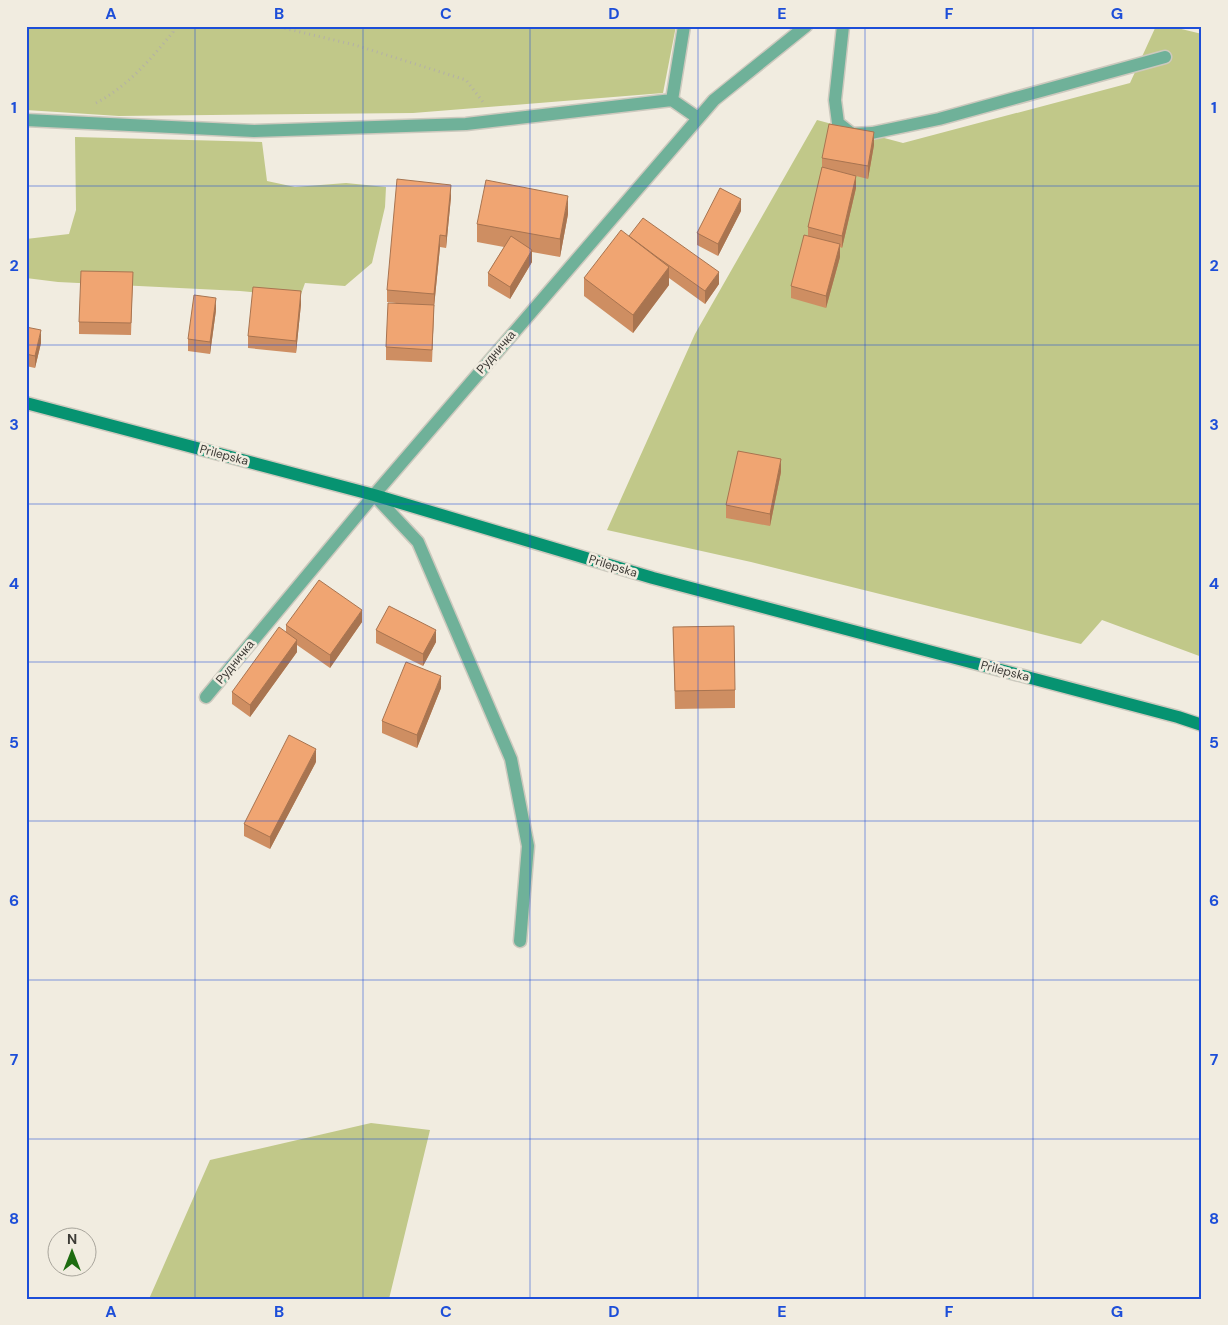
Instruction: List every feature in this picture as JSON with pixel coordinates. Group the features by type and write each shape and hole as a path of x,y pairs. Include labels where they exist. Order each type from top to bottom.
{"main road":[{"name":"Prilepska","path":"26,403 374,495 653,578 1202,725"}],"street":[{"path":"672,100 684,26"},
{"name":"Рудничка","path":"206,697 374,495 714,100 806,26"},
{"path":"843,26 835,100 838,123 852,134 872,133 938,119 1165,57"},
{"path":"26,120 254,131 466,124 672,100 698,118"},
{"path":"374,495 418,542 511,758 528,846 520,941"}],"path":[{"path":"90,106 107,97 145,66 173,32 173,26"},
{"path":"275,26 355,45 466,80 498,120"}],"green space":[{"path":"26,26 676,26 663,93 413,113 119,116 26,110"},
{"path":"1156,26 1169,26 1202,34 1202,657 1102,620 1081,644 751,562 607,530 695,334 817,120 903,143 1130,83"},
{"path":"75,137 262,142 267,181 295,187 346,183 386,187 385,207 372,263 345,286 305,283 300,297 240,291 58,282 26,278 26,239 69,234 76,210"},
{"path":"371,1123 430,1130 389,1299 149,1299 210,1160"}],"building":[{"path":"829,124 874,132 868,166 822,158"},
{"path":"822,167 856,176 842,236 808,227"},
{"path":"397,179 451,185 446,236 440,235 434,294 387,290"},
{"path":"486,180 568,196 560,239 477,224"},
{"path":"720,188 741,199 718,244 697,233"},
{"path":"643,218 719,272 705,291 629,236"},
{"path":"621,230 669,267 633,315 584,278"},
{"path":"804,235 840,244 826,296 791,286"},
{"path":"511,236 532,250 510,287 488,273"},
{"path":"81,271 133,272 131,323 79,322"},
{"path":"253,287 301,291 296,341 248,336"},
{"path":"194,295 216,298 210,342 188,339"},
{"path":"388,303 434,305 432,350 386,347"},
{"path":"26,327 41,330 35,356 26,354"},
{"path":"738,451 781,459 770,514 726,505"},
{"path":"319,580 362,610 330,655 286,625"},
{"path":"389,606 436,630 423,654 376,630"},
{"path":"734,626 735,690 675,691 673,627"},
{"path":"279,627 297,640 250,705 232,692"},
{"path":"406,662 441,676 417,735 382,721"},
{"path":"289,735 316,749 270,837 244,824"}]}
